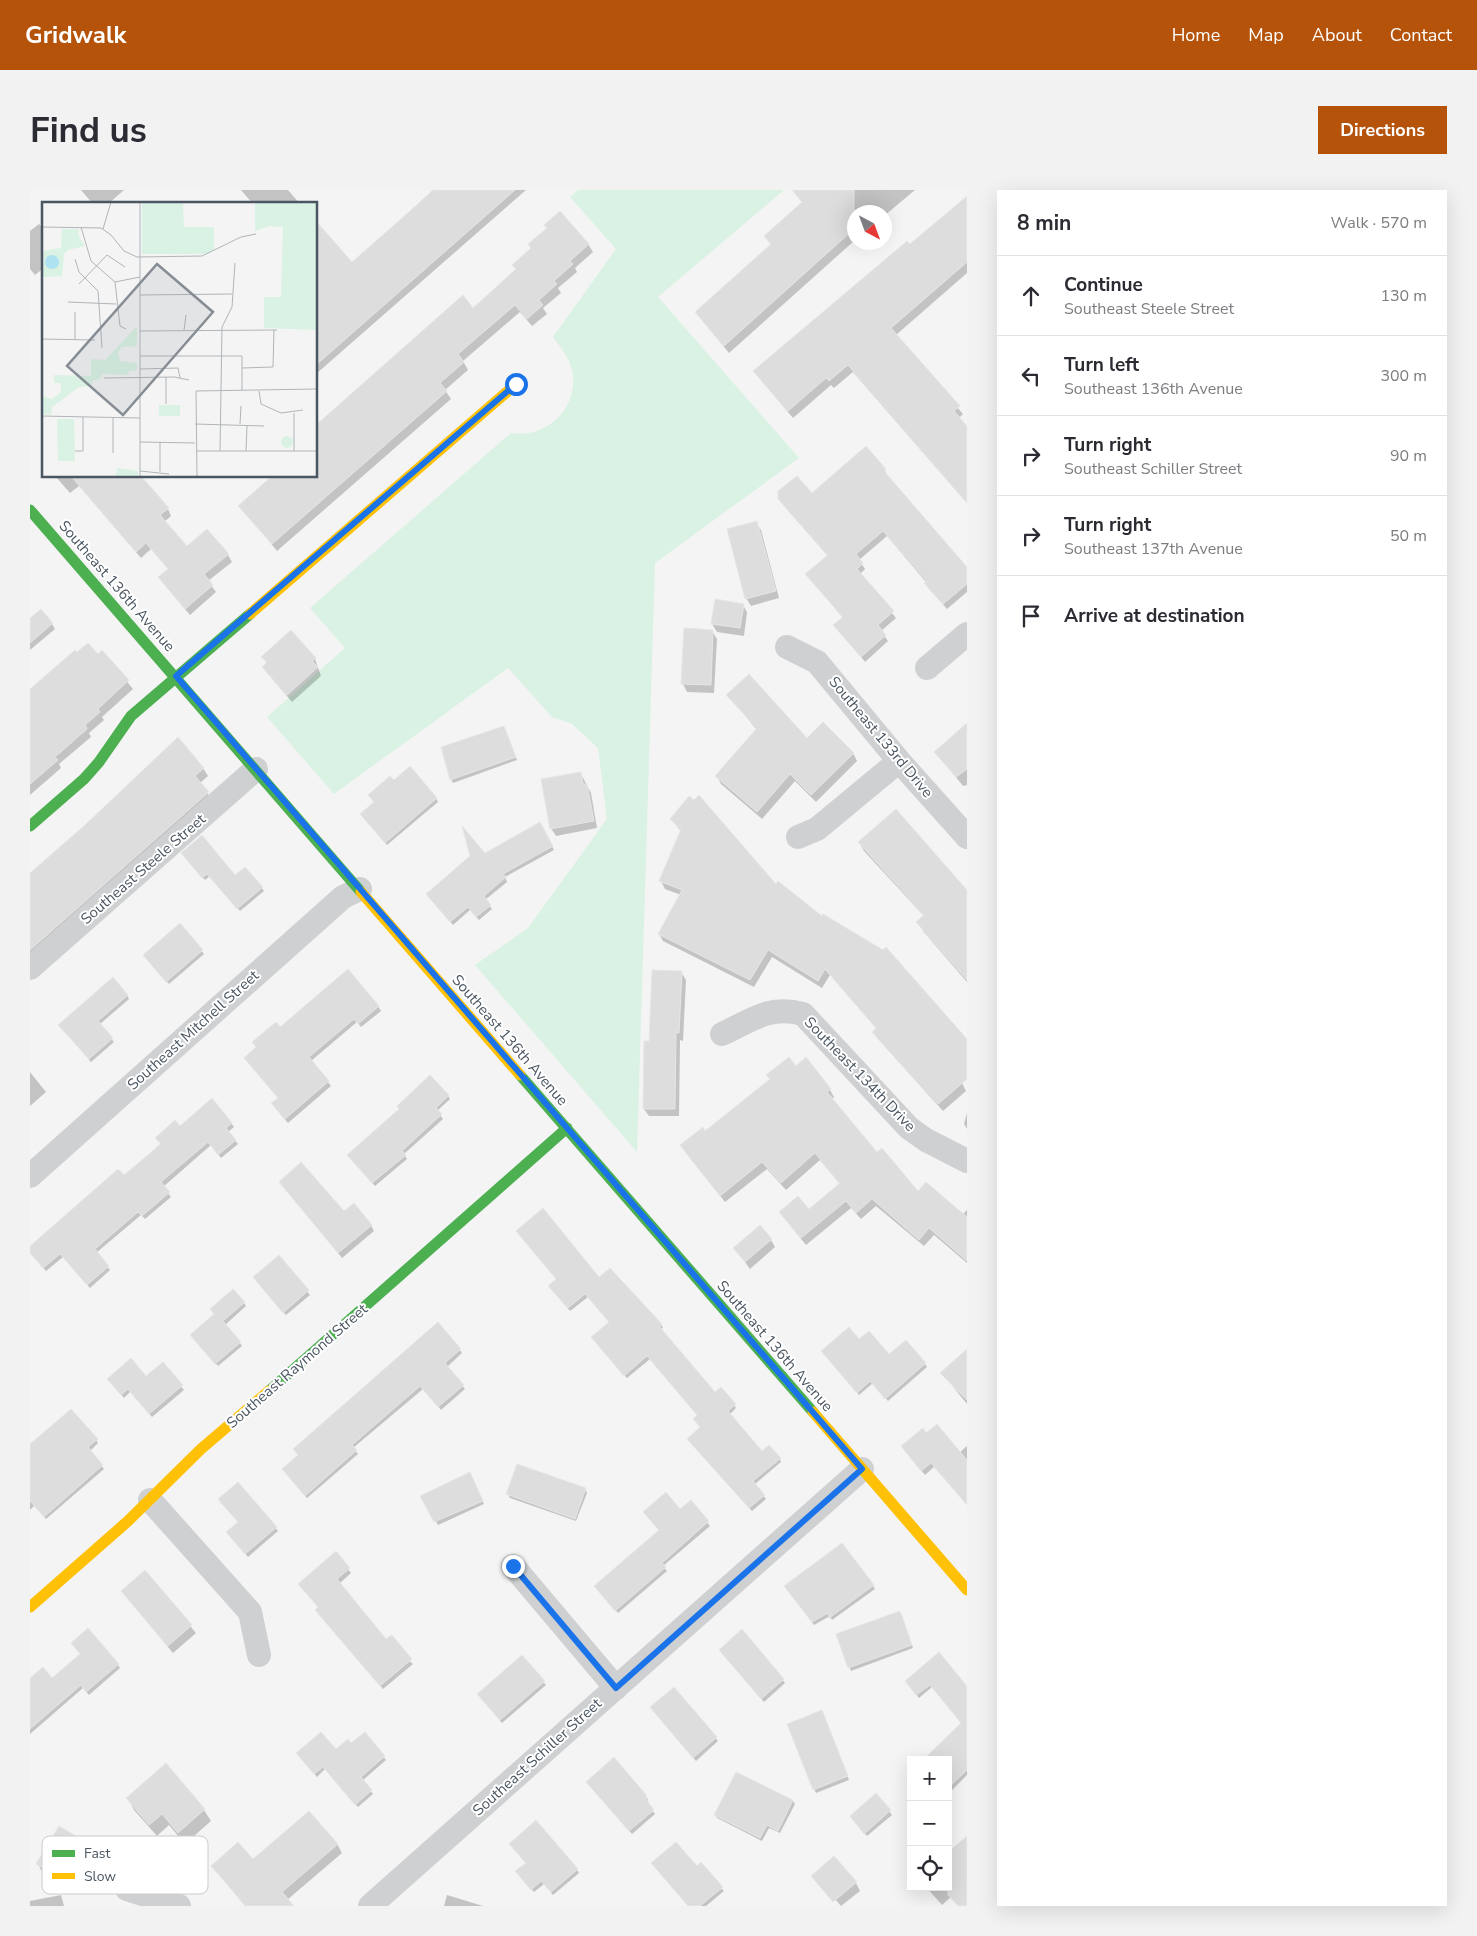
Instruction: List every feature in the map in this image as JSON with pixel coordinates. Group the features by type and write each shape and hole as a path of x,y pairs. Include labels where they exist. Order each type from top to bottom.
{"street":[{"path":"30,826 84,779 99,762 131,716 516,384"},
{"name":"Southeast 136th Avenue","path":"30,510 967,1590"},
{"path":"927,668 967,634"},
{"name":"Southeast 133rd Drive","path":"787,646 817,662 899,761 967,836"},
{"path":"798,836 817,828 899,761"},
{"name":"Southeast Steele Street","path":"30,968 256,769"},
{"name":"Southeast Mitchell Street","path":"30,1176 343,897 360,889"},
{"name":"Southeast 134th Drive","path":"722,1034 768,1012 785,1009 803,1014 909,1128 946,1152 967,1161"},
{"name":"Southeast Raymond Street","path":"30,1607 150,1500 202,1449 349,1322 567,1128"},
{"name":"Southeast Schiller Street","path":"370,1906 862,1469"},
{"path":"150,1500 250,1612 259,1655"},
{"path":"513,1566 616,1688"},
{"path":"142,1894 179,1906"}],"green space":[{"path":"578,190 784,190 658,297 799,458 655,563 637,1152 475,965 528,928 607,819 598,748 572,724 552,717 508,668 334,794 267,717 345,648 310,608 511,433 524,434 537,431 558,418 566,408 573,384 572,370 567,356 553,337 616,249 570,197"}],"building":[{"path":"434,190 515,190 318,363 318,223 352,262"},
{"path":"792,190 854,190 854,205 847,205 847,235 724,346 695,312 771,244 764,236 802,202"},
{"path":"967,196 967,262 891,328 960,406 954,411 967,426 967,502 848,365 829,381 826,378 788,411 753,371 907,241 910,244"},
{"path":"560,211 589,244 570,261 573,264 554,281 557,284 539,300 543,305 527,319 515,305 458,354 464,362 440,383 447,391 272,544 238,506 270,478 318,478 318,423 463,295 473,308 516,269 512,265 531,248 528,244 547,228 544,225"},
{"path":"866,446 886,469 884,471 967,567 967,584 943,604 924,583 927,581 883,531 856,554 863,563 857,569 894,611 878,625 886,635 861,657 833,625 843,617 805,574 828,555 778,499 778,491 797,476 812,493"},
{"path":"73,478 143,478 169,508 160,515 187,546 207,529 229,554 204,574 213,585 185,609 158,577 168,569 146,543 136,552"},
{"path":"757,521 776,591 745,599 727,529"},
{"path":"715,599 744,604 740,628 711,624"},
{"path":"41,609 53,623 30,643 30,618"},
{"path":"684,628 713,630 711,685 681,684"},
{"path":"291,630 316,658 312,661 318,667 287,695 262,667 267,662 261,657"},
{"path":"88,643 98,654 102,650 129,680 98,709 100,712 85,725 87,729 55,757 58,760 30,784 30,689 75,650 77,652"},
{"path":"749,674 807,738 823,722 854,753 811,795 790,774 757,812 715,776 757,728 726,695"},
{"path":"967,723 967,769 956,777 934,752"},
{"path":"504,726 516,757 450,780 441,747"},
{"path":"178,737 204,768 195,776 209,792 30,950 30,873 85,825"},
{"path":"410,766 437,798 385,843 360,814 374,802 368,795 390,776 394,780"},
{"path":"581,772 583,784 587,784 594,821 550,829 541,779"},
{"path":"699,795 776,884 778,881 822,916 823,914 883,950 886,947 967,1039 967,1079 938,1104 872,1032 876,1028 825,969 818,981 768,950 750,980 658,934 682,890 659,881 681,829 670,819 689,796 694,800"},
{"path":"896,809 967,890 967,980 916,922 924,915 858,842"},
{"path":"540,822 553,846 503,874 506,877 484,896 491,905 476,917 468,907 450,922 426,894 470,856 462,826 485,853"},
{"path":"202,835 235,875 245,867 263,887 237,909 207,874 202,878 181,853"},
{"path":"180,923 203,950 166,982 143,955"},
{"path":"348,969 379,1006 358,1024 354,1019 309,1057 329,1081 285,1119 271,1103 278,1098 244,1058 256,1047 252,1042 276,1022 280,1027"},
{"path":"652,970 682,971 679,1033 676,1033 675,1109 643,1109 644,1041 649,1041"},
{"path":"113,977 128,995 98,1021 113,1038 89,1059 58,1025"},
{"path":"789,1057 796,1066 806,1057 831,1089 827,1092 877,1152 882,1148 918,1191 926,1182 967,1217 967,1261 929,1228 919,1240 872,1199 856,1213 846,1201 801,1238 779,1212 798,1196 809,1209 840,1183 815,1153 781,1183 762,1162 720,1196 680,1145 703,1127 705,1131 770,1079 766,1075"},
{"path":"430,1075 449,1095 436,1108 442,1114 402,1151 406,1155 372,1183 347,1155 399,1109 397,1106"},
{"path":"212,1098 232,1123 226,1128 236,1140 218,1155 208,1142 161,1182 170,1192 142,1216 138,1212 95,1249 109,1266 87,1285 60,1254 43,1268 30,1253 30,1246 118,1169 124,1175 161,1144 155,1138 175,1120 180,1126"},
{"path":"301,1162 344,1211 354,1203 372,1225 338,1253 279,1182"},
{"path":"543,1208 599,1277 610,1268 662,1324 659,1326 715,1392 721,1387 736,1404 728,1411 762,1451 769,1445 781,1458 753,1481 765,1495 749,1508 687,1439 700,1427 693,1419 697,1415 647,1356 624,1376 591,1337 609,1322 585,1294 568,1308 548,1286 556,1279 516,1231"},
{"path":"760,1225 772,1239 745,1262 733,1248"},
{"path":"279,1255 309,1290 283,1313 253,1277"},
{"path":"233,1289 245,1302 223,1321 241,1342 215,1364 190,1335 214,1314 210,1309"},
{"path":"438,1322 461,1349 445,1363 464,1385 438,1407 420,1386 352,1445 357,1450 305,1496 282,1469 298,1455 293,1449"},
{"path":"849,1327 859,1339 869,1331 889,1354 906,1340 926,1363 885,1399 870,1381 857,1393 821,1351"},
{"path":"967,1349 967,1400 940,1373"},
{"path":"131,1358 146,1376 163,1362 183,1385 149,1414 128,1389 121,1395 107,1379"},
{"path":"71,1409 98,1439 88,1447 103,1465 44,1517 30,1501 30,1444"},
{"path":"937,1424 967,1460 967,1505 931,1463 921,1471 901,1446 923,1428 926,1433"},
{"path":"517,1464 586,1488 575,1519 506,1494"},
{"path":"470,1472 483,1501 434,1522 420,1496"},
{"path":"238,1482 277,1527 245,1554 226,1532 238,1522 218,1499"},
{"path":"666,1492 680,1509 691,1500 709,1521 662,1563 666,1567 615,1611 594,1586 659,1530 643,1512"},
{"path":"842,1543 874,1585 829,1618 828,1613 812,1622 784,1586"},
{"path":"336,1551 350,1568 337,1579 386,1639 392,1635 412,1659 380,1686 315,1610 318,1607 298,1584"},
{"path":"145,1570 192,1625 168,1646 121,1591"},
{"path":"900,1611 912,1645 848,1668 836,1634"},
{"path":"88,1628 119,1664 86,1692 81,1685 30,1729 30,1678 43,1667 52,1678 80,1654 71,1643"},
{"path":"742,1629 784,1679 761,1699 719,1650"},
{"path":"939,1652 967,1686 967,1770 952,1784 952,1756 927,1756 961,1723 930,1685 916,1695 905,1681"},
{"path":"522,1655 545,1681 500,1720 477,1694"},
{"path":"674,1687 717,1737 693,1758 650,1707"},
{"path":"822,1710 848,1776 813,1790 787,1724"},
{"path":"321,1732 336,1749 348,1739 351,1743 365,1732 385,1756 361,1777 372,1790 355,1805 323,1767 314,1774 296,1753"},
{"path":"614,1757 647,1796 645,1798 654,1810 629,1831 586,1782"},
{"path":"166,1763 205,1809 178,1833 162,1814 149,1825 126,1798"},
{"path":"736,1772 793,1800 778,1831 767,1825 760,1838 714,1815"},
{"path":"876,1793 891,1810 864,1834 850,1816"},
{"path":"309,1811 338,1844 282,1892 294,1906 246,1906 211,1866 238,1842 253,1859"},
{"path":"536,1820 578,1869 551,1892 541,1881 531,1890 515,1871 526,1863 509,1844"},
{"path":"59,1826 76,1836 53,1836"},
{"path":"967,1836 967,1906 958,1906 948,1895 948,1891 952,1891 952,1849"},
{"path":"676,1842 697,1866 701,1862 723,1887 700,1906 688,1906 651,1863"},
{"path":"42,1854 42,1868 36,1864"},
{"path":"834,1856 857,1882 833,1902 811,1876"}],"traffic: fast":[{"path":"30,510 361,892"},
{"path":"30,826 84,779 99,762 131,716 250,614"},
{"path":"520,1075 813,1412"},
{"path":"269,1391 567,1128"}],"traffic: slow":[{"path":"250,614 516,384"},
{"path":"361,892 520,1075"},
{"path":"30,1607 128,1521 201,1449 269,1391"},
{"path":"813,1412 967,1590"}],"route":[{"path":"513,1566 616,1688 862,1469 176,676 516,384"}]}
